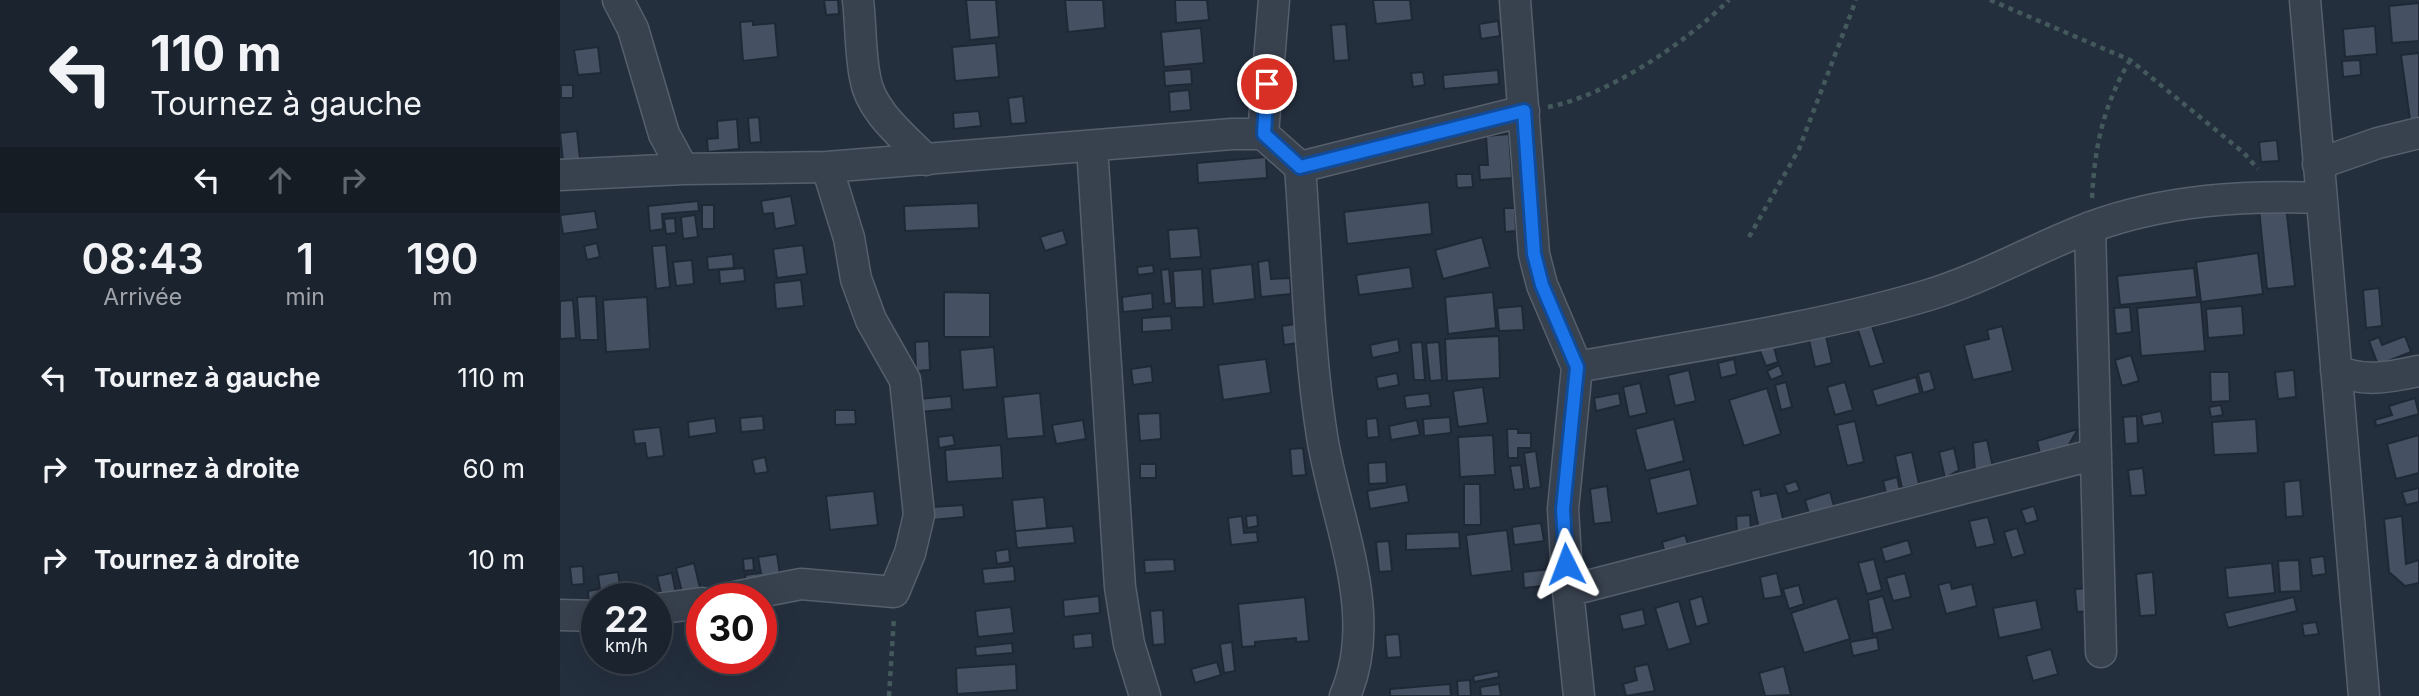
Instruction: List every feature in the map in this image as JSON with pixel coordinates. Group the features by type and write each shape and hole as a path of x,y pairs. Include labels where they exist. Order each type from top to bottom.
{"street":[{"path":"618,0 633,29 664,134 682,169"},
{"path":"858,0 865,79 874,102 888,121 926,160"},
{"path":"1264,134 1274,0"},
{"path":"1515,0 1534,254 1542,285 1577,367 1563,509 1579,696"},
{"path":"2305,0 2364,696"},
{"path":"1300,167 1524,111"},
{"path":"2318,164 2378,143 2419,133"},
{"path":"560,175 682,169 827,167 1264,134 1300,167 1322,437 1348,548 1356,606 1359,650 1345,696"},
{"path":"1092,146 1120,587 1129,644 1145,696"},
{"path":"777,589 801,584 894,592 910,553 919,514 905,380 871,320 856,279 849,238 827,167"},
{"path":"1577,367 1754,335 1922,297 1964,284 2090,228 2174,204 2282,196 2321,198"},
{"path":"2090,228 2101,652"},
{"path":"2336,370 2348,376 2383,379 2419,371"},
{"path":"1568,591 2096,454"},
{"path":"560,615 581,616"}],"path":[{"path":"1524,111 1570,102 1634,71 1711,18 1729,0"},
{"path":"1749,237 1800,149 1856,0"},
{"path":"1990,0 2130,60 2244,153 2282,196"},
{"path":"2090,228 2098,138 2106,104 2130,60"},
{"path":"889,696 894,592"}],"building":[{"path":"824,0 838,0 839,14 826,15"},
{"path":"966,0 996,0 999,37 970,40"},
{"path":"1065,0 1103,0 1105,28 1068,32"},
{"path":"1175,0 1207,0 1209,20 1176,23"},
{"path":"1373,0 1410,0 1412,20 1376,24"},
{"path":"2419,3 2419,41 2392,43 2389,6"},
{"path":"753,21 753,25 775,23 778,57 743,61 740,22"},
{"path":"1498,21 1500,36 1481,39 1479,24"},
{"path":"1346,24 1349,60 1334,61 1331,25"},
{"path":"2375,26 2377,54 2345,57 2343,29"},
{"path":"1201,28 1204,63 1164,67 1161,32"},
{"path":"996,43 999,77 955,81 952,47"},
{"path":"598,47 601,73 578,75 574,50"},
{"path":"2419,53 2419,126 2411,127 2401,55"},
{"path":"2360,60 2361,75 2343,77 2342,61"},
{"path":"1191,69 1192,84 1165,86 1164,71"},
{"path":"1498,70 1499,84 1444,89 1443,75"},
{"path":"1423,72 1425,85 1413,87 1411,73"},
{"path":"561,85 573,85 573,98 561,98"},
{"path":"1189,90 1191,110 1170,112 1169,92"},
{"path":"1023,96 1026,123 1011,124 1008,98"},
{"path":"979,111 981,126 954,129 953,113"},
{"path":"759,117 761,142 750,143 748,118"},
{"path":"737,119 739,149 708,152 707,139 718,138 717,121"},
{"path":"577,131 580,159 563,161 560,133"},
{"path":"1509,134 1512,178 1480,180 1479,165 1488,165 1486,136"},
{"path":"2277,140 2279,161 2261,162 2259,142"},
{"path":"1266,157 1267,178 1198,183 1197,163"},
{"path":"1456,174 1472,174 1473,187 1457,188"},
{"path":"791,196 796,225 775,229 773,213 763,214 761,201"},
{"path":"698,201 699,211 662,214 663,229 650,231 648,206"},
{"path":"1429,202 1432,234 1347,244 1344,212"},
{"path":"978,203 979,228 905,231 904,206"},
{"path":"702,205 714,205 714,229 702,229"},
{"path":"2286,206 2295,286 2267,289 2259,209"},
{"path":"1504,208 1515,208 1516,231 1505,232"},
{"path":"595,211 598,229 563,234 560,215"},
{"path":"695,215 698,237 683,239 681,217"},
{"path":"675,218 676,233 666,234 664,219"},
{"path":"1198,228 1201,257 1170,259 1168,230"},
{"path":"1063,230 1067,244 1045,251 1040,237"},
{"path":"1482,237 1490,267 1443,279 1435,250"},
{"path":"597,243 600,257 587,260 584,246"},
{"path":"666,245 670,287 656,289 652,246"},
{"path":"803,245 807,274 777,278 773,249"},
{"path":"2258,253 2263,294 2201,302 2196,262"},
{"path":"733,254 734,268 708,270 707,257"},
{"path":"692,260 694,284 676,286 673,262"},
{"path":"1269,260 1271,279 1290,278 1291,294 1261,297 1258,262"},
{"path":"1252,264 1255,299 1213,304 1210,269"},
{"path":"1153,265 1154,273 1138,275 1137,267"},
{"path":"1410,267 1413,288 1359,295 1356,275"},
{"path":"744,268 745,281 720,284 719,270"},
{"path":"2194,268 2197,297 2120,305 2117,276"},
{"path":"1169,269 1172,303 1164,304 1161,270"},
{"path":"1202,269 1204,307 1175,308 1173,271"},
{"path":"801,280 804,306 776,309 774,283"},
{"path":"2379,288 2382,326 2366,328 2363,290"},
{"path":"944,292 990,293 990,337 944,337"},
{"path":"1493,292 1496,328 1448,334 1445,297"},
{"path":"1152,293 1153,309 1123,312 1122,297"},
{"path":"596,296 598,340 580,340 577,297"},
{"path":"647,297 650,349 606,352 603,300"},
{"path":"573,300 576,338 560,339 560,301"},
{"path":"2201,302 2205,351 2141,356 2137,308"},
{"path":"1522,306 1524,330 1499,331 1497,308"},
{"path":"2242,306 2244,335 2208,338 2206,309"},
{"path":"2130,307 2132,332 2116,334 2114,308"},
{"path":"1171,316 1172,330 1142,332 1142,318"},
{"path":"1871,323 1884,363 1870,367 1857,327"},
{"path":"1296,324 1298,343 1284,345 1282,326"},
{"path":"2002,326 2013,371 1973,380 1964,345 1989,339 1987,330"},
{"path":"1499,336 1500,378 1447,381 1445,339"},
{"path":"1826,336 1832,363 1815,367 1809,340"},
{"path":"2405,336 2411,352 2378,365 2369,341 2379,337 2382,345"},
{"path":"1398,339 1400,352 1372,358 1370,345"},
{"path":"929,341 930,370 916,371 915,342"},
{"path":"1422,342 1425,380 1414,380 1411,343"},
{"path":"1439,342 1442,380 1430,381 1426,343"},
{"path":"1773,344 1778,362 1766,366 1759,349"},
{"path":"994,347 997,387 963,390 960,350"},
{"path":"2131,355 2139,381 2122,386 2115,360"},
{"path":"1266,359 1271,393 1223,400 1218,365"},
{"path":"1734,359 1737,374 1721,378 1718,363"},
{"path":"1779,365 1783,375 1771,380 1767,371"},
{"path":"1151,366 1153,382 1133,385 1131,369"},
{"path":"1689,370 1696,401 1675,406 1668,375"},
{"path":"2294,370 2296,397 2278,399 2275,372"},
{"path":"1930,371 1935,389 1923,393 1918,374"},
{"path":"2210,372 2229,372 2230,401 2211,402"},
{"path":"1397,373 1399,385 1378,389 1376,377"},
{"path":"1916,377 1920,393 1877,406 1872,390"},
{"path":"1786,382 1792,407 1781,410 1775,385"},
{"path":"1845,382 1853,410 1835,415 1827,387"},
{"path":"1640,383 1647,413 1629,417 1623,387"},
{"path":"1483,387 1488,423 1458,427 1453,391"},
{"path":"1767,388 1781,434 1744,446 1729,400"},
{"path":"1040,393 1044,436 1007,439 1003,397"},
{"path":"1429,393 1431,406 1406,409 1404,396"},
{"path":"1619,393 1621,405 1596,411 1594,398"},
{"path":"951,396 952,409 920,412 919,399"},
{"path":"2415,398 2419,414 2376,426 2375,420 2392,415 2389,406"},
{"path":"2221,405 2223,415 2211,417 2209,407"},
{"path":"835,410 855,410 856,424 835,425"},
{"path":"2161,411 2163,423 2143,426 2141,415"},
{"path":"1160,413 1161,439 1140,441 1138,414"},
{"path":"763,416 764,430 741,432 740,418"},
{"path":"2137,416 2138,443 2125,444 2123,417"},
{"path":"1450,417 1451,433 1424,436 1423,419"},
{"path":"715,418 717,433 689,437 688,422"},
{"path":"1377,418 1379,437 1367,438 1366,419"},
{"path":"1674,419 1684,461 1646,471 1635,429"},
{"path":"2256,419 2258,453 2214,455 2212,422"},
{"path":"1083,420 1086,439 1056,444 1052,425"},
{"path":"1417,420 1420,435 1391,440 1389,426"},
{"path":"1855,421 1864,462 1847,466 1837,425"},
{"path":"660,427 664,456 647,458 645,443 635,444 633,430"},
{"path":"1507,429 1518,429 1518,433 1531,433 1531,448 1518,448 1518,458 1508,458"},
{"path":"2078,429 2067,448 2040,454 2037,441"},
{"path":"953,435 955,445 939,448 938,437"},
{"path":"1493,435 1495,475 1460,477 1458,437"},
{"path":"2419,435 2419,473 2396,479 2387,444"},
{"path":"1987,440 1993,467 1975,471 1973,443"},
{"path":"1001,445 1003,478 947,482 945,450"},
{"path":"1303,448 1306,475 1292,476 1290,449"},
{"path":"1954,448 1959,470 1945,478 1939,452"},
{"path":"1536,451 1541,487 1529,489 1524,453"},
{"path":"1912,452 1919,484 1902,488 1895,456"},
{"path":"765,457 768,472 755,474 752,460"},
{"path":"1386,462 1387,483 1369,484 1368,463"},
{"path":"1140,464 1156,464 1156,478 1140,478"},
{"path":"1521,465 1524,489 1514,490 1510,466"},
{"path":"2143,468 2146,495 2131,496 2128,470"},
{"path":"1690,469 1698,505 1657,514 1649,479"},
{"path":"1897,477 1900,490 1886,493 1883,481"},
{"path":"2300,480 2303,516 2286,517 2284,482"},
{"path":"1796,481 1800,490 1788,494 1784,485"},
{"path":"1406,484 1409,502 1370,509 1367,491"},
{"path":"1464,484 1480,484 1481,525 1464,525"},
{"path":"1607,486 1612,522 1594,524 1590,489"},
{"path":"2419,488 2419,502 2406,505 2402,492"},
{"path":"1760,489 1761,496 1777,493 1784,523 1759,529 1751,491"},
{"path":"874,491 878,525 830,530 826,496"},
{"path":"1830,492 1834,506 1809,514 1805,500"},
{"path":"1044,497 1047,528 1015,531 1012,500"},
{"path":"963,505 964,517 932,520 931,507"},
{"path":"2034,506 2038,520 2026,524 2021,510"},
{"path":"1257,515 1258,526 1247,528 1246,516"},
{"path":"1750,515 1751,531 1737,532 1736,516"},
{"path":"1242,516 1244,533 1257,532 1258,542 1231,545 1228,518"},
{"path":"2402,516 2406,564 2419,560 2419,583 2405,586 2389,572 2384,519"},
{"path":"1988,517 1995,544 1976,548 1969,521"},
{"path":"1541,523 1544,541 1514,545 1512,527"},
{"path":"1073,526 1075,543 1017,548 1015,531"},
{"path":"2017,528 2025,554 2012,558 2004,532"},
{"path":"1507,530 1512,571 1471,576 1466,535"},
{"path":"1459,532 1460,548 1406,550 1406,534"},
{"path":"1685,535 1689,547 1665,554 1662,542"},
{"path":"1908,540 1912,554 1885,562 1881,548"},
{"path":"1389,541 1392,571 1379,572 1376,542"},
{"path":"1009,549 1010,562 997,564 995,551"},
{"path":"777,554 781,582 746,583 745,575 761,573 758,557"},
{"path":"2324,556 2326,574 2312,576 2310,558"},
{"path":"753,558 754,570 744,571 743,559"},
{"path":"1174,559 1175,571 1145,573 1144,560"},
{"path":"1874,559 1882,590 1867,594 1858,563"},
{"path":"2299,560 2301,591 2280,592 2278,561"},
{"path":"694,563 699,583 686,583 686,591 682,592 676,568"},
{"path":"2272,563 2275,593 2228,598 2225,568"},
{"path":"583,566 584,583 572,585 570,567"},
{"path":"1014,566 1015,581 984,584 982,569"},
{"path":"1550,569 1552,585 1524,588 1523,572"},
{"path":"618,572 620,583 599,583 598,575"},
{"path":"2153,572 2156,615 2140,616 2136,574"},
{"path":"672,573 676,594 672,595 672,583 659,583 657,576"},
{"path":"1777,573 1782,596 1764,599 1760,577"},
{"path":"1905,573 1911,597 1893,601 1886,578"},
{"path":"1950,582 1952,589 1972,584 1977,606 1946,614 1938,585"},
{"path":"1799,585 1804,604 1789,609 1783,589"},
{"path":"2090,588 2092,611 2077,612 2075,589"},
{"path":"1099,596 1100,613 1064,617 1063,600"},
{"path":"1702,596 1709,623 1696,627 1689,600"},
{"path":"1883,596 1893,629 1873,634 1868,600"},
{"path":"1305,597 1309,641 1296,642 1296,638 1255,642 1255,646 1242,647 1238,604"},
{"path":"2294,597 2297,611 2228,628 2224,613"},
{"path":"1837,598 1850,639 1804,653 1791,613"},
{"path":"2036,600 2042,629 1999,638 1993,608"},
{"path":"1679,601 1691,643 1668,650 1655,608"},
{"path":"1011,607 1014,633 978,637 975,611"},
{"path":"1643,609 1646,625 1623,630 1619,615"},
{"path":"1163,610 1165,644 1153,645 1150,611"},
{"path":"2316,622 2319,634 2304,636 2302,624"},
{"path":"1092,633 1093,647 1074,649 1073,635"},
{"path":"1399,634 1401,657 1387,658 1385,635"},
{"path":"1877,637 1879,650 1853,656 1850,642"},
{"path":"1232,642 1235,671 1224,673 1220,644"},
{"path":"1012,643 1013,653 976,656 975,647"},
{"path":"2051,649 2058,674 2033,681 2026,656"},
{"path":"1217,662 1221,675 1195,683 1191,669"},
{"path":"1016,664 1017,690 957,694 956,668"},
{"path":"1648,664 1655,691 1626,696 1623,684 1637,680 1634,667"},
{"path":"1784,666 1791,695 1765,696 1759,673"},
{"path":"1498,671 1499,677 1474,682 1473,676"},
{"path":"1470,680 1471,696 1458,696 1457,681"},
{"path":"1450,684 1451,696 1390,696 1390,689"},
{"path":"1499,684 1501,696 1481,696 1480,687"}],"route":[{"path":"1267,84 1264,134 1300,167 1524,111 1534,254 1542,285 1577,367 1563,509 1566,564"}]}
